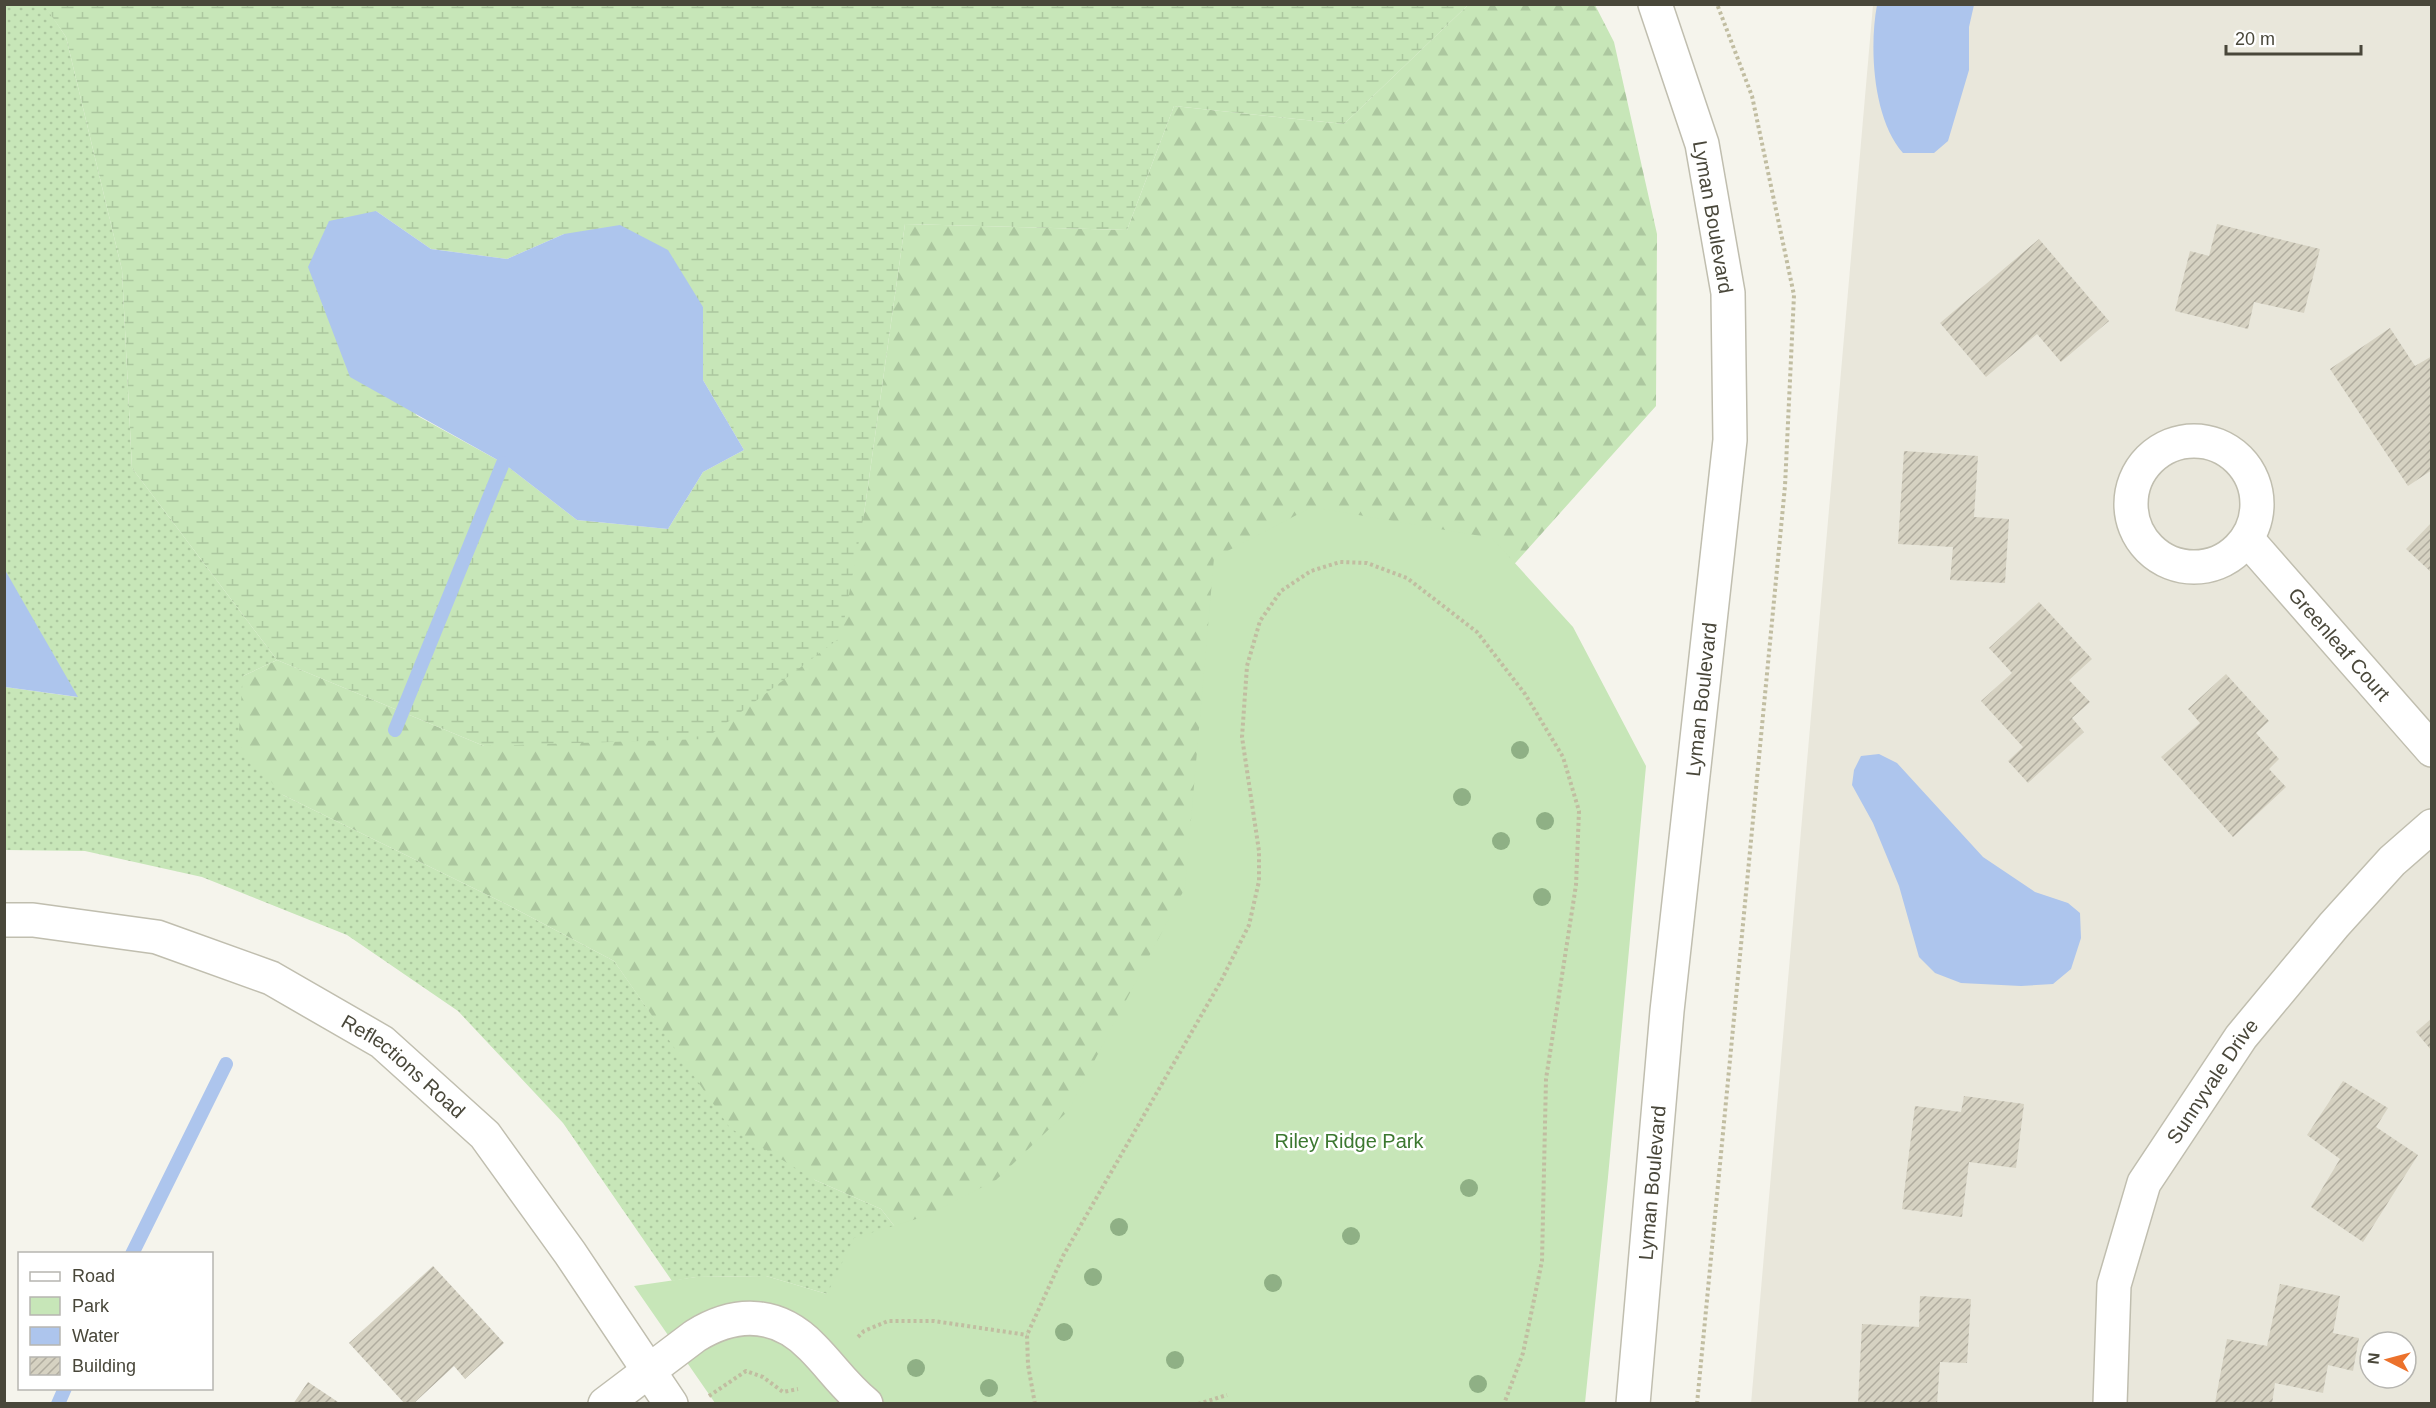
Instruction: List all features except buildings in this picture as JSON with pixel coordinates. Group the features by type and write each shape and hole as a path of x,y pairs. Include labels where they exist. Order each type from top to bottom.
{"street":[{"name":"Lyman Boulevard","path":"1633,1404 1666,1011 1730,440 1726,282 1702,144 1655,4"},
{"name":"Greenleaf Court","path":"2247,539 2432,750"},
{"name":"Sunnyvale Drive","path":"2110,1398 2114,1285 2144,1183 2241,1036 2334,925 2392,861 2432,826"},
{"name":"Reflections Road","path":"4,920 33,920 157,938 271,978 382,1042 486,1135 570,1253 671,1404"},
{"path":"605,1404 705,1330 745,1317 782,1323 812,1346 847,1389 866,1404"}],"path":[{"path":"1696,1404 1785,486 1794,295 1752,96 1717,4"},
{"path":"1035,1404 1028,1365 1027,1335 1063,1256 1221,981 1249,925 1259,881 1259,851 1242,737 1247,666 1260,621 1281,591 1311,571 1340,562 1367,563 1407,578 1477,632 1525,694 1563,757 1579,811 1576,885 1546,1079 1542,1261 1523,1353 1504,1404"},
{"path":"1198,1404 1227,1395"}],"shaded area":[{"path":"1873,5 2431,5 2431,1403 1751,1404"}],"green space":[{"path":"44,4 66,37 122,270 132,468 277,660 243,676 283,795 508,905 614,961 654,1018 815,1180 881,1209 924,1264 827,1294 766,1276 696,1277 672,1281 563,1123 458,1011 347,935 202,877 85,851 5,850 5,687 77,697 4,570 5,5"},
{"path":"44,5 1468,5 1344,124 1174,106 1127,230 905,224 864,514 841,637 705,739 484,746 277,660 132,468 122,270 66,37","holes":["376,211 431,249 507,259 564,234 703,307 703,380 744,450 703,472 668,529 577,520 503,463 416,415"]},
{"path":"1468,5 1595,5 1614,42 1657,234 1656,406 1500,580 1223,868 1116,1070 924,1264 881,1209 815,1180 730,1128 614,961 508,905 283,795 238,744 243,676 277,660 484,746 864,514 905,224 1127,230 1174,106 1344,124"},
{"name":"Riley Ridge Park","path":"1312,507 1492,538 1573,627 1646,766 1585,1403 715,1403 634,1286 696,1277 766,1276 827,1294 854,1238 926,1216 996,1180 1068,1111 1185,888 1214,558"}],"water":[{"path":"1877,5 1974,5 1969,27 1969,70 1948,141 1934,153 1903,153 1885,122 1879,103 1874,62 1873,41"},
{"path":"376,211 431,249 507,259 564,234 620,225 668,250 703,307 703,380 744,450 703,472 668,529 577,520 503,463 350,377 308,267 329,221"},
{"path":"5,570 78,697 5,687"},
{"path":"1879,754 1897,763 1983,857 2035,892 2068,903 2080,913 2081,938 2071,969 2053,984 2021,986 1961,983 1935,973 1919,957 1899,886 1873,823 1852,785 1854,770 1861,756"}],"waterway":[{"path":"395,730 503,463"},
{"path":"133,1252 226,1064"},
{"path":"58,1404 64,1390"}]}
